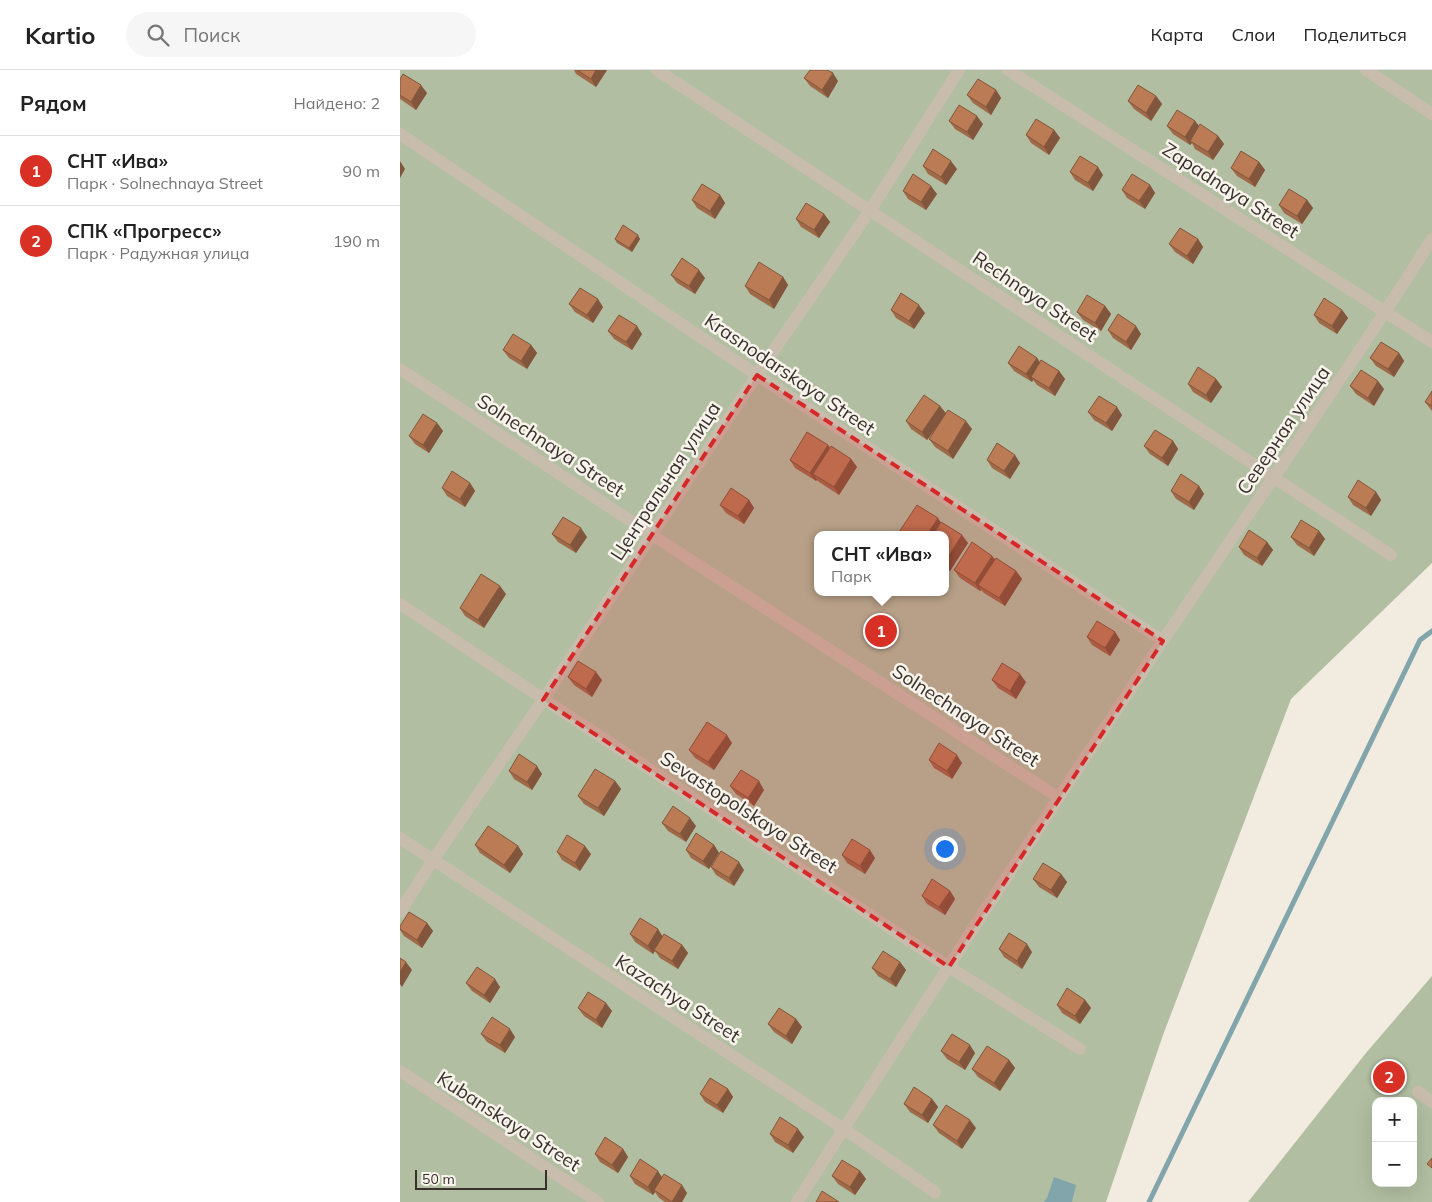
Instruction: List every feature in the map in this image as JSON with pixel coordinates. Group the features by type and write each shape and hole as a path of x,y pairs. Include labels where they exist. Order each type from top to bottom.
{"street":[{"name":"Rechnaya Street","path":"657,70 871,209 1272,478 1391,555"},
{"name":"Центральная улица","path":"400,912 433,860 544,700 757,375 871,209 959,70"},
{"name":"Zapadnaya Street","path":"1008,70 1432,342"},
{"path":"1366,70 1432,114"},
{"name":"Krasnodarskaya Street","path":"400,134 757,375 1163,641"},
{"name":"Северная улица","path":"797,1202 1059,798 1432,240"},
{"name":"Solnechnaya Street","path":"400,369 652,535 1059,798"},
{"name":"Sevastopolskaya Street","path":"400,604 949,967 1080,1049"},
{"name":"Kazachya Street","path":"400,838 844,1129 935,1192"},
{"name":"Kubanskaya Street","path":"400,1071 598,1202"},
{"path":"1418,1092 1432,1102"}],"highlighted area":[{"path":"757,375 1163,641 949,967 543,700"}],"green space":[{"path":"400,70 1432,70 1432,563 1291,699 1163,1035 1106,1202 400,1202"},
{"path":"1432,976 1432,1202 1248,1202 1366,1053"}],"water":[{"path":"1054,1177 1076,1185 1072,1202 1044,1202"}],"building":[{"path":"577,70 596,70 591,79"},
{"path":"810,70 827,70 833,73 822,90 804,78"},
{"path":"403,74 421,85 411,102 400,95 400,79"},
{"path":"978,79 996,90 986,107 967,95"},
{"path":"1138,85 1156,96 1146,113 1128,101"},
{"path":"959,105 977,116 967,132 949,121"},
{"path":"1177,110 1195,121 1185,137 1167,126"},
{"path":"1036,119 1054,130 1044,147 1026,135"},
{"path":"1200,124 1218,136 1208,152 1190,141"},
{"path":"933,149 951,161 941,177 923,166"},
{"path":"1241,151 1259,162 1249,179 1231,168"},
{"path":"1080,156 1098,167 1088,183 1070,172"},
{"path":"913,174 931,186 921,202 903,191"},
{"path":"1132,174 1150,185 1139,201 1122,190"},
{"path":"702,184 720,195 710,211 692,200"},
{"path":"1289,189 1307,200 1297,216 1279,205"},
{"path":"806,203 824,214 814,230 796,219"},
{"path":"623,225 638,235 629,248 615,239"},
{"path":"1180,228 1198,239 1187,256 1169,244"},
{"path":"682,258 699,270 689,286 671,275"},
{"path":"759,262 783,277 769,300 745,286"},
{"path":"580,288 598,299 587,315 569,304"},
{"path":"901,293 919,305 909,321 891,310"},
{"path":"1087,295 1105,306 1095,323 1077,312"},
{"path":"1324,298 1342,310 1332,326 1314,315"},
{"path":"1118,314 1136,326 1126,342 1108,330"},
{"path":"619,315 637,326 626,342 608,331"},
{"path":"513,334 531,345 521,361 503,350"},
{"path":"1381,342 1399,353 1388,369 1370,358"},
{"path":"1019,346 1037,358 1026,374 1008,363"},
{"path":"1041,360 1059,371 1049,388 1031,377"},
{"path":"1198,367 1216,379 1206,395 1188,384"},
{"path":"1361,370 1378,381 1368,398 1350,386"},
{"path":"1432,391 1432,406 1425,402"},
{"path":"924,395 940,406 922,432 906,421"},
{"path":"1099,396 1117,407 1106,423 1088,412"},
{"path":"948,410 966,421 948,451 929,439"},
{"path":"423,414 437,423 423,445 409,436"},
{"path":"1155,430 1173,441 1162,458 1144,446"},
{"path":"807,432 828,445 810,473 790,460"},
{"path":"997,443 1015,455 1004,471 987,460"},
{"path":"831,446 851,459 834,487 813,474"},
{"path":"452,471 470,483 460,499 442,488"},
{"path":"1181,474 1199,486 1189,502 1171,491"},
{"path":"1358,480 1376,492 1366,508 1348,497"},
{"path":"731,488 749,500 738,516 720,505"},
{"path":"917,505 938,518 930,531 900,531"},
{"path":"563,517 581,528 570,545 552,534"},
{"path":"1301,520 1319,531 1309,548 1291,537"},
{"path":"941,522 962,535 949,556 949,531 935,531"},
{"path":"1249,530 1267,542 1257,558 1239,547"},
{"path":"972,542 992,556 975,583 954,570"},
{"path":"996,558 1016,571 999,598 978,585"},
{"path":"481,574 500,586 478,620 460,608"},
{"path":"1097,621 1115,632 1105,648 1087,637"},
{"path":"578,661 596,672 586,689 568,677"},
{"path":"1002,663 1020,674 1010,691 992,680"},
{"path":"707,722 727,735 708,762 689,750"},
{"path":"939,743 957,755 947,771 929,760"},
{"path":"519,754 537,766 527,782 509,771"},
{"path":"595,769 615,781 598,808 578,796"},
{"path":"741,770 759,781 748,798 730,786"},
{"path":"673,806 690,818 680,834 662,823"},
{"path":"488,826 518,846 504,865 475,845"},
{"path":"696,833 714,845 703,861 686,850"},
{"path":"567,835 585,846 575,863 557,852"},
{"path":"852,839 870,850 860,866 842,855"},
{"path":"721,851 739,862 729,878 711,867"},
{"path":"1043,863 1061,874 1051,890 1033,879"},
{"path":"932,879 950,891 939,907 922,896"},
{"path":"409,912 427,923 417,940 400,929"},
{"path":"640,918 658,929 648,946 630,934"},
{"path":"1009,933 1027,944 1017,961 999,949"},
{"path":"664,934 682,945 672,961 654,950"},
{"path":"883,951 900,962 890,979 872,968"},
{"path":"400,958 406,962 400,972"},
{"path":"477,967 495,979 484,995 466,983"},
{"path":"1067,988 1085,1000 1075,1016 1057,1005"},
{"path":"588,992 606,1003 596,1020 578,1008"},
{"path":"779,1008 796,1019 786,1036 768,1024"},
{"path":"492,1017 510,1029 500,1045 481,1034"},
{"path":"952,1034 970,1045 959,1062 941,1051"},
{"path":"987,1046 1009,1060 994,1083 972,1069"},
{"path":"710,1078 728,1089 717,1105 700,1094"},
{"path":"914,1087 932,1099 922,1115 904,1104"},
{"path":"946,1105 970,1120 957,1141 933,1125"},
{"path":"780,1117 798,1129 788,1145 770,1134"},
{"path":"605,1137 623,1149 612,1165 595,1154"},
{"path":"1432,1158 1432,1168 1427,1164"},
{"path":"640,1159 658,1171 648,1187 630,1176"},
{"path":"842,1160 860,1171 850,1187 832,1176"},
{"path":"664,1174 682,1185 672,1202 654,1190"},
{"path":"822,1191 839,1202 816,1202"}],"waterway":[{"path":"1149,1202 1420,640 1432,631"}],"place":[{"name":"СНТ «Ива»","path":"881,631"},
{"name":"СПК «Прогресс»","path":"1389,1077"}]}
